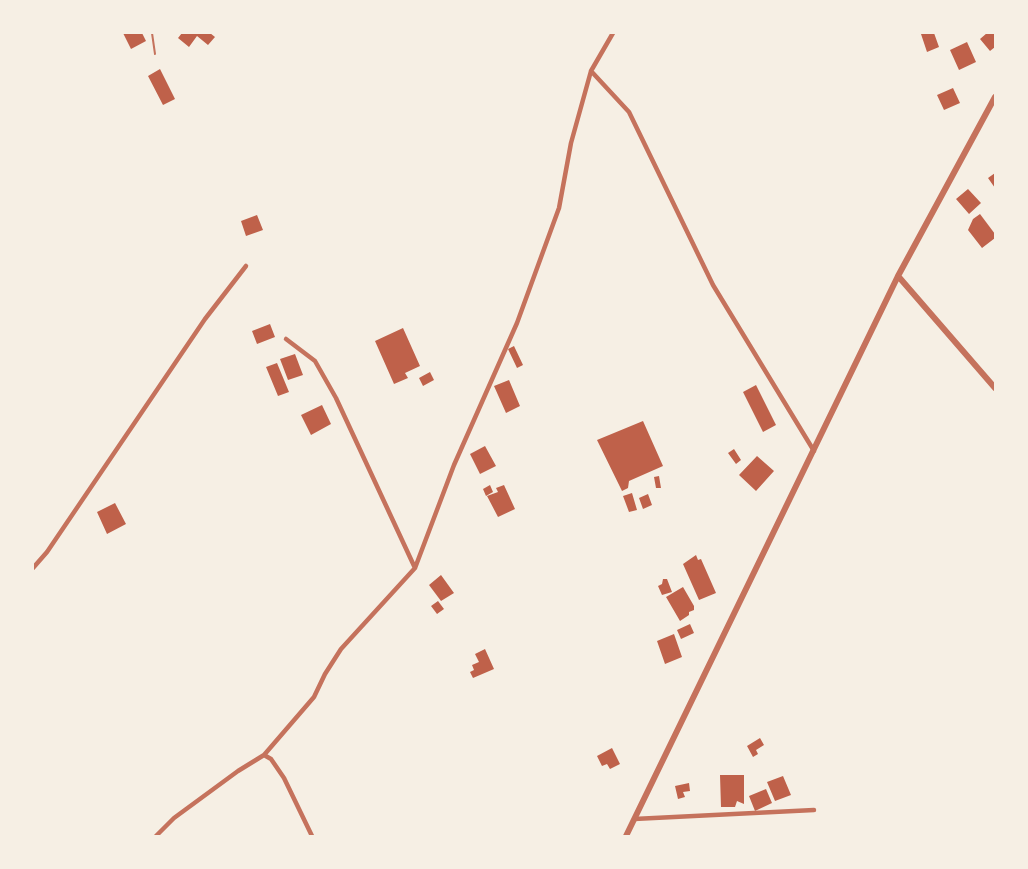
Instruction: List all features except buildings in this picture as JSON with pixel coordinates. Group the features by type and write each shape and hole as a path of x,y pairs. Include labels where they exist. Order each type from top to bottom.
{"street":[{"path":"156,836 174,818 238,771 264,755 314,697 341,649 415,568 454,465 517,323 559,208 571,143 591,70 613,33"},
{"path":"591,70 629,112 713,285 814,451"},
{"path":"626,836 898,276 995,97"},
{"path":"33,568 47,552 205,319 246,266"},
{"path":"898,276 995,388"},
{"path":"286,339 308,358 315,361 336,398 415,568"},
{"path":"264,755 271,759 284,778 312,836"},
{"path":"634,819 814,810"}],"lane":[{"path":"152,33 155,54"}]}
